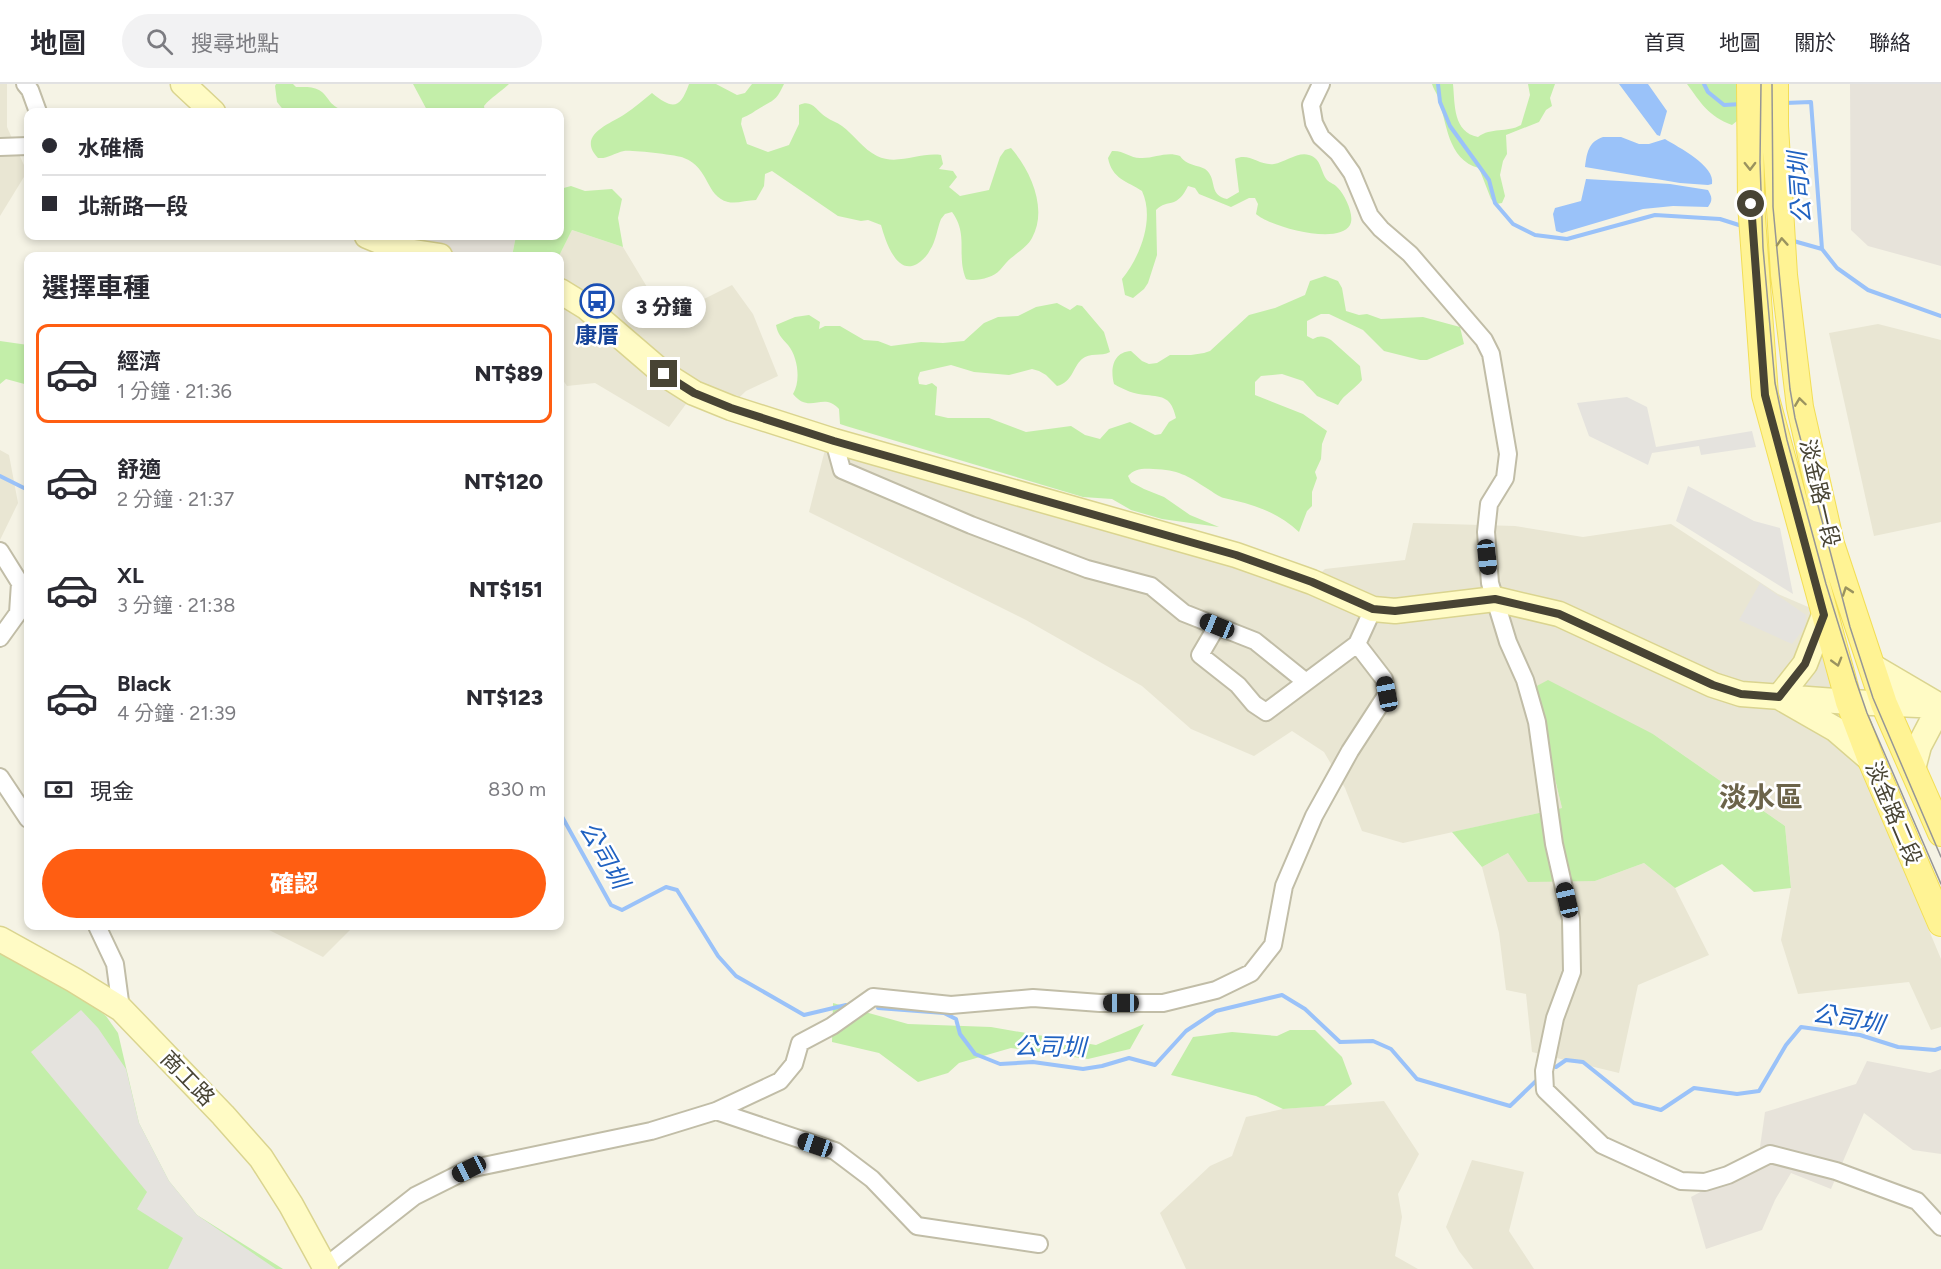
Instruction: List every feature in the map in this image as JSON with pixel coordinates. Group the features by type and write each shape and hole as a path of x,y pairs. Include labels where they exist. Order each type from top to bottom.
{"main road":[{"path":"183,84 209,108"},
{"name":"淡金路一段","path":"1750,84 1751,204 1765,395 1849,702"},
{"name":"淡金路一段","path":"1775,84 1775,126 1784,275 1800,407 1831,543 1884,704"},
{"path":"377,240 401,250 414,252"},
{"path":"564,293 586,307 664,374 694,393 731,408 834,441 1236,555 1312,582 1373,609 1395,611 1495,599 1559,614 1713,685 1741,694 1941,706"},
{"path":"1779,697 1805,664 1824,615"},
{"path":"1872,666 1941,706"},
{"path":"1779,697 1835,729 1871,760"},
{"name":"淡金路二段","path":"1849,702 1871,760 1941,923"},
{"name":"淡金路二段","path":"1884,704 1941,833"},
{"path":"1913,769 1919,746 1941,706"},
{"name":"商工路","path":"0,939 122,1009 261,1158 291,1205 324,1268"}],"street":[{"path":"25,84 30,90 37,108"},
{"path":"1321,84 1311,105 1314,123 1321,137 1338,153 1352,173 1370,216 1381,229 1410,254 1484,340 1491,354 1508,454 1505,478 1489,504 1485,532 1490,583 1508,642 1525,680 1537,722 1554,844 1571,919 1572,972 1555,1018 1544,1071 1545,1090 1602,1145 1681,1181 1705,1182 1728,1175 1770,1154 1836,1171 1917,1201 1941,1227"},
{"path":"0,147 24,146"},
{"path":"834,441 842,470 971,525 1077,565 1151,586 1184,613 1255,641 1306,682"},
{"path":"0,551 20,583 18,613 0,638"},
{"path":"1217,626 1200,655 1238,685 1254,704 1266,712 1357,644 1373,609"},
{"path":"324,1268 415,1196 469,1169 651,1131 716,1111 780,1081 795,1064 800,1043 832,1026 873,997 951,1005 1034,998 1100,1003 1163,1003 1216,990 1251,973 1273,945 1284,886 1314,816 1350,751 1387,694 1384,679 1357,644"},
{"path":"0,777 24,813"},
{"path":"99,930 115,964 122,1009"},
{"path":"716,1111 835,1152 872,1179 917,1226 1039,1244"}],"shaded area":[{"path":"0,84 7,84 7,127 24,165 24,177 0,216"},
{"path":"1850,84 1941,84 1941,266 1868,246 1851,230"},
{"path":"572,230 623,247 650,292 690,306 732,285 753,314 778,376 746,391 723,413 689,400 669,427 595,383 567,386 564,382 564,252 561,252"},
{"path":"371,240 515,240 513,252 405,252"},
{"path":"1878,324 1941,340 1941,522 1874,536 1829,333"},
{"path":"1627,397 1647,407 1656,447 1752,431 1756,447 1701,455 1699,446 1652,453 1648,465 1589,436 1577,403"},
{"path":"827,442 1311,582 1325,569 1405,560 1413,523 1515,526 1583,537 1671,524 1778,594 1813,609 1860,765 1941,959 1941,1027 1931,1030 1909,982 1798,994 1781,940 1791,887 1785,826 1653,734 1533,688 1562,808 1403,843 1362,831 1345,788 1324,752 1292,731 1254,756 1191,729 1142,686 1026,620 809,512"},
{"path":"0,450 9,455 18,503 0,540"},
{"path":"1688,486 1754,521 1780,528 1793,594 1676,521"},
{"path":"1760,583 1806,615 1805,627 1792,644 1739,620"},
{"path":"1508,853 1595,881 1644,863 1675,888 1709,955 1638,985 1619,1073 1532,1052 1526,994 1506,990 1499,933 1482,867"},
{"path":"269,930 350,930 323,957"},
{"path":"81,1010 98,1028 126,1069 139,1123 169,1181 197,1215 276,1269 168,1269 183,1238 137,1209 147,1192 31,1052"},
{"path":"1867,1061 1930,1073 1941,1069 1941,1154 1913,1150 1864,1113 1831,1189 1791,1173 1775,1200 1762,1230 1706,1249 1691,1197 1758,1161 1765,1112 1856,1084"},
{"path":"1384,1101 1419,1154 1398,1194 1402,1217 1395,1256 1418,1269 1186,1269 1160,1213 1210,1166 1232,1156 1246,1117 1283,1109"},
{"path":"1472,1160 1524,1172 1509,1231 1534,1269 1473,1269 1459,1251 1446,1227"}],"green space":[{"path":"276,84 293,84 296,87 316,89 339,108 282,108 277,102"},
{"path":"413,84 509,84 484,108 426,108"},
{"path":"689,84 716,84 737,95 745,93 752,84 784,84 775,99 742,118 741,124 747,144 768,152 789,145 799,124 799,105 808,104 842,126 867,150 877,156 892,160 941,155 943,164 939,169 953,171 957,177 949,187 960,196 989,190 1000,157 1005,150 1011,148 1025,168 1035,191 1038,203 1037,227 1027,245 997,273 984,279 970,280 966,279 963,270 960,229 952,212 945,214 941,219 934,243 926,256 917,264 903,265 893,254 881,225 868,220 861,221 838,216 772,171 765,174 764,186 756,200 728,202 715,194 699,168 684,158 624,151 605,158 598,158 592,150 591,143 598,131 652,93 665,102 675,104 682,98"},
{"path":"1432,84 1453,84 1455,109 1460,124 1464,130 1478,137 1488,132 1521,125 1530,95 1528,84 1555,84 1550,98 1552,106 1546,110 1539,122 1506,135 1507,154 1500,175 1505,196 1502,203 1496,204 1491,199 1479,168 1468,164 1454,149"},
{"path":"1687,84 1738,84 1737,121 1732,125 1717,117 1706,108"},
{"path":"1112,151 1140,158 1170,154 1180,156 1183,160 1207,170 1218,195 1227,199 1239,192 1235,159 1245,157 1274,164 1296,156 1309,155 1319,162 1327,180 1344,195 1351,216 1350,225 1343,231 1332,234 1303,232 1263,219 1256,214 1258,204 1255,198 1249,198 1231,207 1199,194 1195,188 1188,186 1179,199 1162,205 1156,210 1157,255 1148,283 1133,298 1125,295 1122,279 1135,260 1144,237 1146,202 1142,191 1121,179 1113,171 1108,158"},
{"path":"571,186 585,191 612,189 622,199 618,218 623,247 572,230 561,252 513,252 515,240 564,240 564,188"},
{"path":"1325,276 1338,281 1342,288 1346,311 1381,319 1423,317 1460,327 1464,344 1427,360 1420,360 1384,351 1363,330 1329,314 1321,314 1307,321 1307,336 1313,339 1322,336 1331,340 1360,366 1362,380 1338,405 1317,396 1303,381 1282,374 1261,376 1255,382 1255,395 1303,414 1327,431 1322,444 1321,459 1315,472 1317,478 1312,492 1312,506 1307,511 1299,532 1273,514 1222,497 1176,472 1142,469 1128,476 1131,482 1164,497 1190,515 1219,527 1162,519 1131,510 1112,499 1083,497 840,424 839,409 833,404 805,403 793,394 798,376 796,362 776,325 795,317 809,315 820,322 819,329 825,326 840,326 864,340 878,341 891,346 921,342 943,343 964,341 984,323 998,317 1018,316 1036,307 1057,303 1070,310 1077,305 1082,306 1104,332 1110,352 1085,357 1069,378 1057,386 1046,375 1032,369 1009,375 974,372 951,365 920,372 919,384 932,383 937,387 935,415 948,418 989,418 1026,432 1071,426 1085,435 1100,439 1109,429 1130,422 1155,435 1161,434 1169,422 1176,418 1172,406 1166,399 1133,393 1114,384 1112,373 1114,362 1120,354 1131,351 1149,364 1157,363 1170,355 1191,355 1210,351 1249,315 1275,308 1305,295 1310,281"},
{"path":"0,341 24,344 24,384 6,379 0,384"},
{"path":"1548,680 1653,734 1785,826 1791,888 1754,892 1722,864 1675,888 1644,863 1595,881 1528,882 1508,853 1482,867 1452,832 1562,808 1533,688"},
{"path":"0,951 91,1004 106,1016 118,1033 139,1123 169,1181 197,1215 283,1269 0,1269"},
{"path":"833,1003 908,1024 991,1027 1096,1045 1144,1024 1130,1049 1088,1059 1011,1048 959,1063 948,1073 918,1082 879,1053 832,1042"},
{"path":"1290,1030 1315,1030 1342,1057 1352,1084 1324,1106 1283,1109 1256,1096 1171,1075 1193,1037 1232,1032 1277,1036"}],"water":[{"path":"1619,84 1648,84 1667,111 1660,136 1657,135"},
{"path":"1603,137 1621,137 1639,144 1649,144 1665,139 1702,164 1712,177 1712,184 1680,183 1585,167 1591,145"},
{"path":"1586,179 1670,184 1708,190 1711,200 1708,207 1673,206 1643,209 1562,233 1556,231 1553,214 1555,208 1581,201"}],"waterway":[{"path":"1438,84 1440,102 1450,126 1489,180 1495,203 1513,224 1535,235 1567,239 1655,215 1720,219 1742,226"},
{"name":"公司圳","path":"1704,84 1708,92 1724,105 1742,104"},
{"name":"公司圳","path":"1785,103 1811,102 1822,249 1837,268 1868,290 1941,316"},
{"path":"1790,240 1822,249"},
{"name":"公司圳","path":"0,476 24,488"},
{"name":"公司圳","path":"564,820 611,905 622,910 666,887 677,890 718,956 736,976 804,1015 846,1005"},
{"name":"公司圳","path":"878,1008 944,1013 956,1019 960,1034 975,1054 1000,1064 1033,1062 1083,1069 1129,1058 1155,1065 1186,1031 1216,1011 1282,995 1305,1009 1340,1042 1373,1041 1391,1049 1417,1079 1510,1106 1536,1081"},
{"name":"公司圳","path":"1556,1067 1566,1060 1583,1062 1634,1103 1661,1110 1694,1088 1737,1094 1759,1091 1786,1045 1801,1027 1860,1035 1898,1047 1935,1050 1941,1048"}],"tram line":[{"path":"1761,84 1760,162 1763,248 1775,383 1787,440 1826,584 1867,713 1941,884"},
{"path":"1772,84 1773,207 1790,389 1795,418 1850,627 1873,698 1941,857"}],"place":[{"name":"康厝","path":"597,301"}],"district":[{"name":"淡水區","path":"1761,797"}],"route":[{"path":"664,374 694,393 731,408 834,441 1236,555 1312,582 1373,609 1395,611 1495,599 1559,614 1713,685 1741,694 1779,697 1805,664 1824,615 1765,395 1751,204"}]}
